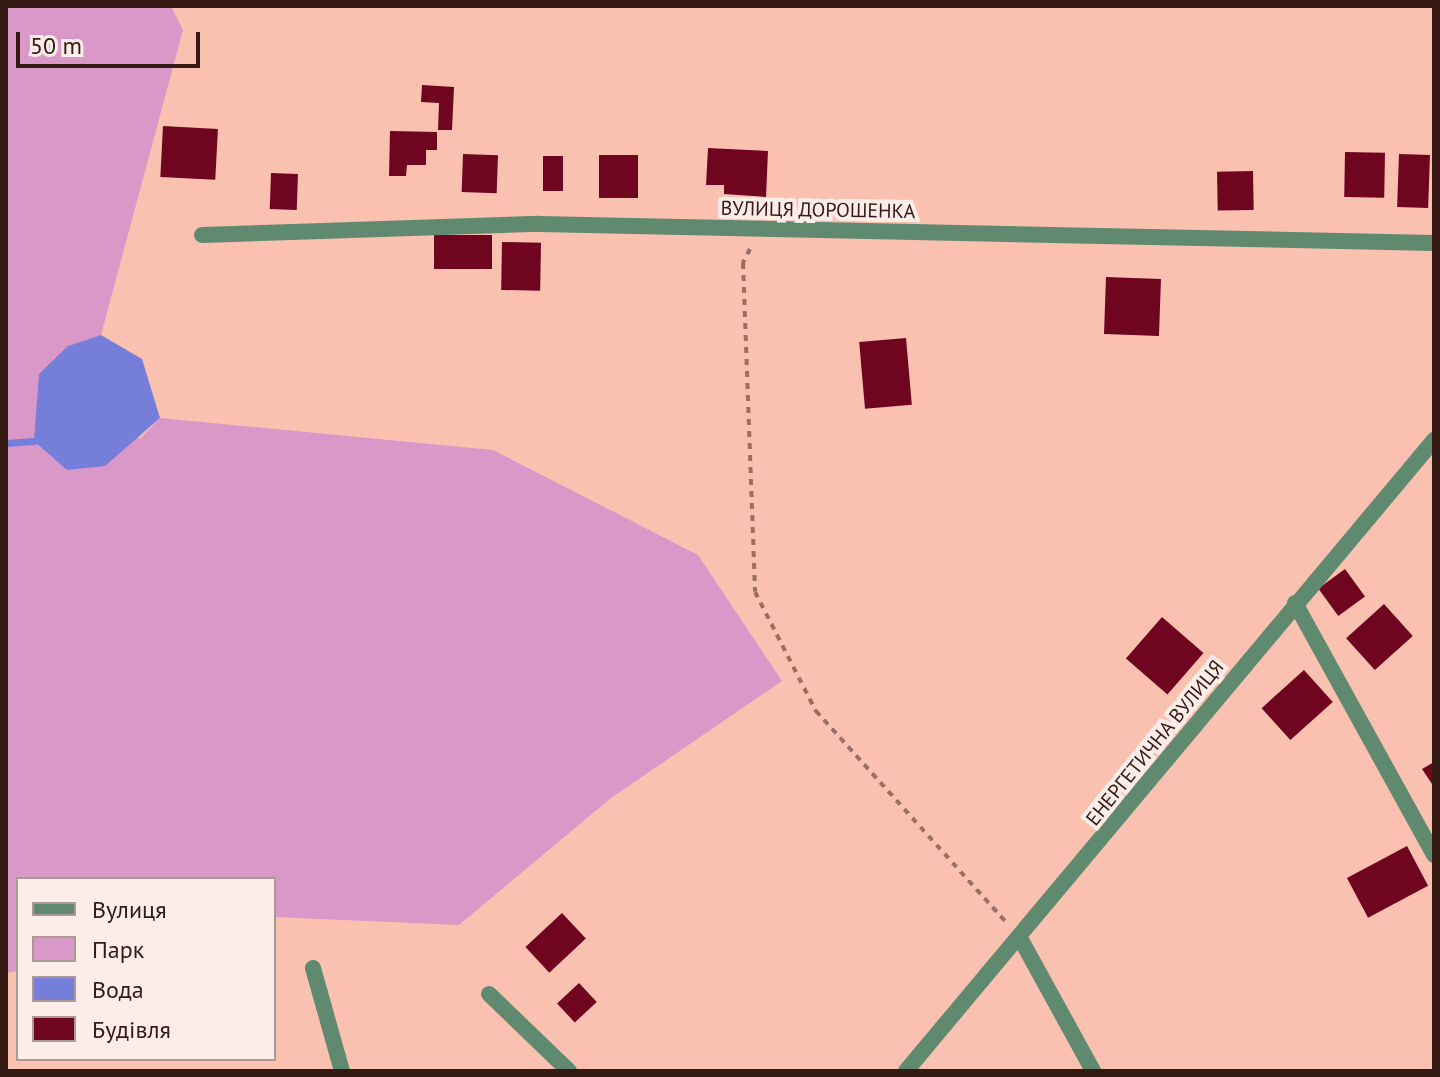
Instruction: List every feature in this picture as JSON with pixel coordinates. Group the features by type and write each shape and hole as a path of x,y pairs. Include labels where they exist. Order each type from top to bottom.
{"street":[{"name":"ВУЛИЦЯ ДОРОШЕНКА","path":"202,235 539,224 1434,243"},
{"name":"ЕНЕРГЕТИЧНА ВУЛИЦЯ","path":"906,1071 1434,440"},
{"path":"1295,603 1434,855"},
{"path":"1020,938 1093,1071"},
{"path":"313,968 342,1071"},
{"path":"489,994 569,1071"}],"path":[{"path":"759,228 743,263 755,592 816,711 1020,938"}],"green space":[{"path":"6,6 171,6 183,30 101,335 68,346 140,439 160,418 493,450 698,555 782,681 611,798 459,925 276,917 276,877 16,877 16,971 6,973"}],"water":[{"path":"101,335 142,359 160,418 105,466 67,470 34,441 39,374 68,346"}],"building":[{"path":"422,85 454,87 452,130 438,130 439,103 421,102"},
{"path":"163,126 218,129 215,180 160,177"},
{"path":"390,131 437,132 437,150 426,150 426,165 407,165 406,176 389,176"},
{"path":"708,148 768,151 766,197 724,194 724,185 706,185"},
{"path":"1345,152 1385,153 1384,198 1344,197"},
{"path":"463,154 498,155 497,193 462,192"},
{"path":"1399,154 1430,155 1428,208 1397,207"},
{"path":"599,155 638,155 638,198 599,198"},
{"path":"543,156 563,156 563,191 543,191"},
{"path":"1253,171 1254,210 1218,211 1217,172"},
{"path":"271,173 298,174 297,210 270,209"},
{"path":"434,235 492,235 492,269 434,269"},
{"path":"502,242 541,243 540,291 501,290"},
{"path":"1106,277 1161,279 1159,336 1104,334"},
{"path":"906,338 912,405 865,409 859,342"},
{"path":"1345,569 1365,597 1338,616 1318,588"},
{"path":"1384,604 1413,636 1375,670 1346,638"},
{"path":"1162,617 1204,653 1167,695 1126,659"},
{"path":"1304,670 1333,702 1290,740 1262,708"},
{"path":"1434,762 1434,787 1422,769"},
{"path":"1407,846 1428,886 1368,918 1347,878"},
{"path":"562,913 586,939 549,973 525,947"},
{"path":"579,983 597,1002 575,1022 557,1003"}],"waterway":[{"path":"6,443 34,441"}]}
